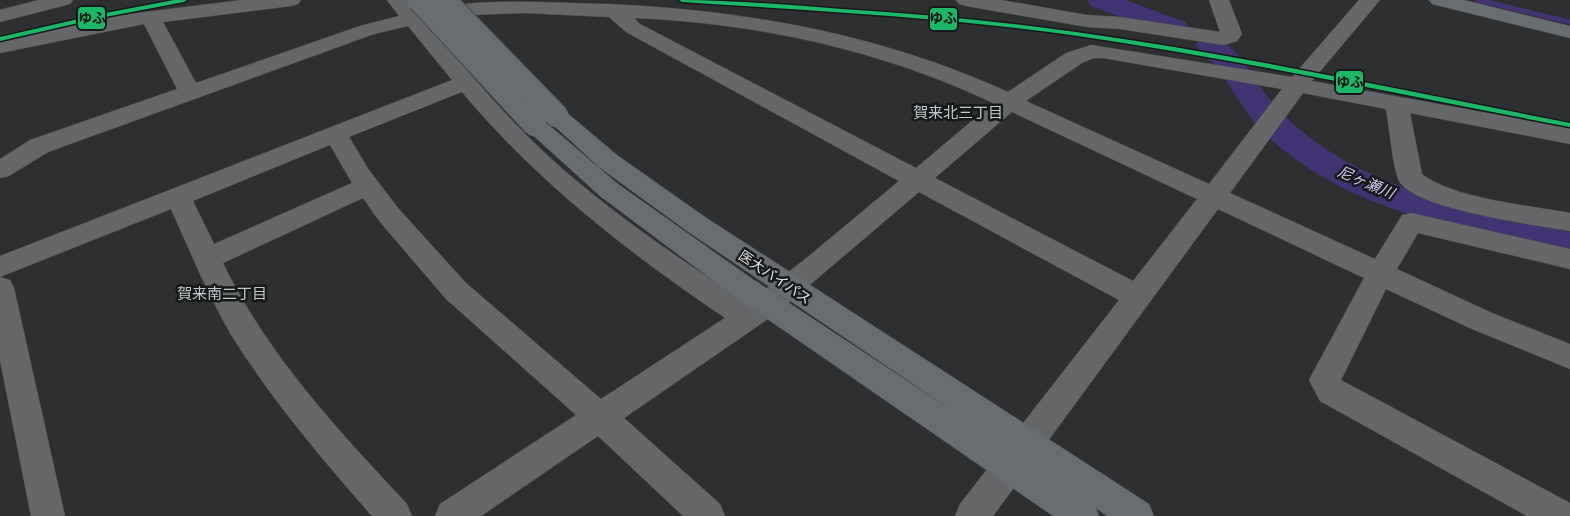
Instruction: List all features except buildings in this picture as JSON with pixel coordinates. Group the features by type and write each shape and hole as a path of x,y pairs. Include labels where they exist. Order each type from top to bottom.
{"main road":[{"name":"医大バイパス","path":"444,0 546,120 609,190 768,303 1018,455 1137,516"},
{"path":"1439,0 1570,32"},
{"name":"医大バイパス","path":"409,6 546,120"},
{"name":"医大バイパス","path":"1018,455 1082,516"}],"street":[{"path":"0,16 63,0"},
{"path":"0,69 3,47 150,17 291,0"},
{"path":"966,0 1087,21 1120,23 1224,40 1230,37 1231,34 1219,0"},
{"path":"972,516 1329,44 1370,0"},
{"path":"409,6 466,82 513,136 603,215 711,294 768,303"},
{"path":"0,170 39,146 367,30 409,6 615,11 689,7 859,46 934,70 1009,102 1482,321 1570,357"},
{"path":"615,11 633,28 1138,297"},
{"path":"150,17 190,93"},
{"path":"452,516 601,418 768,303 1009,102 1074,58 1091,51 1298,85 1570,136"},
{"path":"0,267 466,82"},
{"path":"1397,104 1410,178 1417,186 1461,199 1570,222"},
{"path":"335,134 367,186 407,238 456,291 601,418 708,516"},
{"path":"207,259 367,186"},
{"path":"178,197 240,323 272,371 317,428 395,516"},
{"path":"1560,516 1331,392 1325,380 1380,274 1413,221 1570,260"},
{"path":"0,288 48,516"}],"waterway":[{"name":"尼ヶ瀬川","path":"1101,0 1175,28"},
{"path":"1478,0 1570,22"},
{"name":"尼ヶ瀬川","path":"1210,45 1228,61 1256,104 1279,129 1308,153 1341,173 1377,190 1416,203 1495,224 1570,239"}],"transit line":[{"name":"ゆふ","path":"0,39 100,16 184,0"},
{"name":"ゆふ","path":"682,0 929,17 1028,27 1263,65 1570,125"}],"district":[{"name":"賀来北三丁目","path":"958,112"},
{"name":"賀来南二丁目","path":"222,293"}]}
